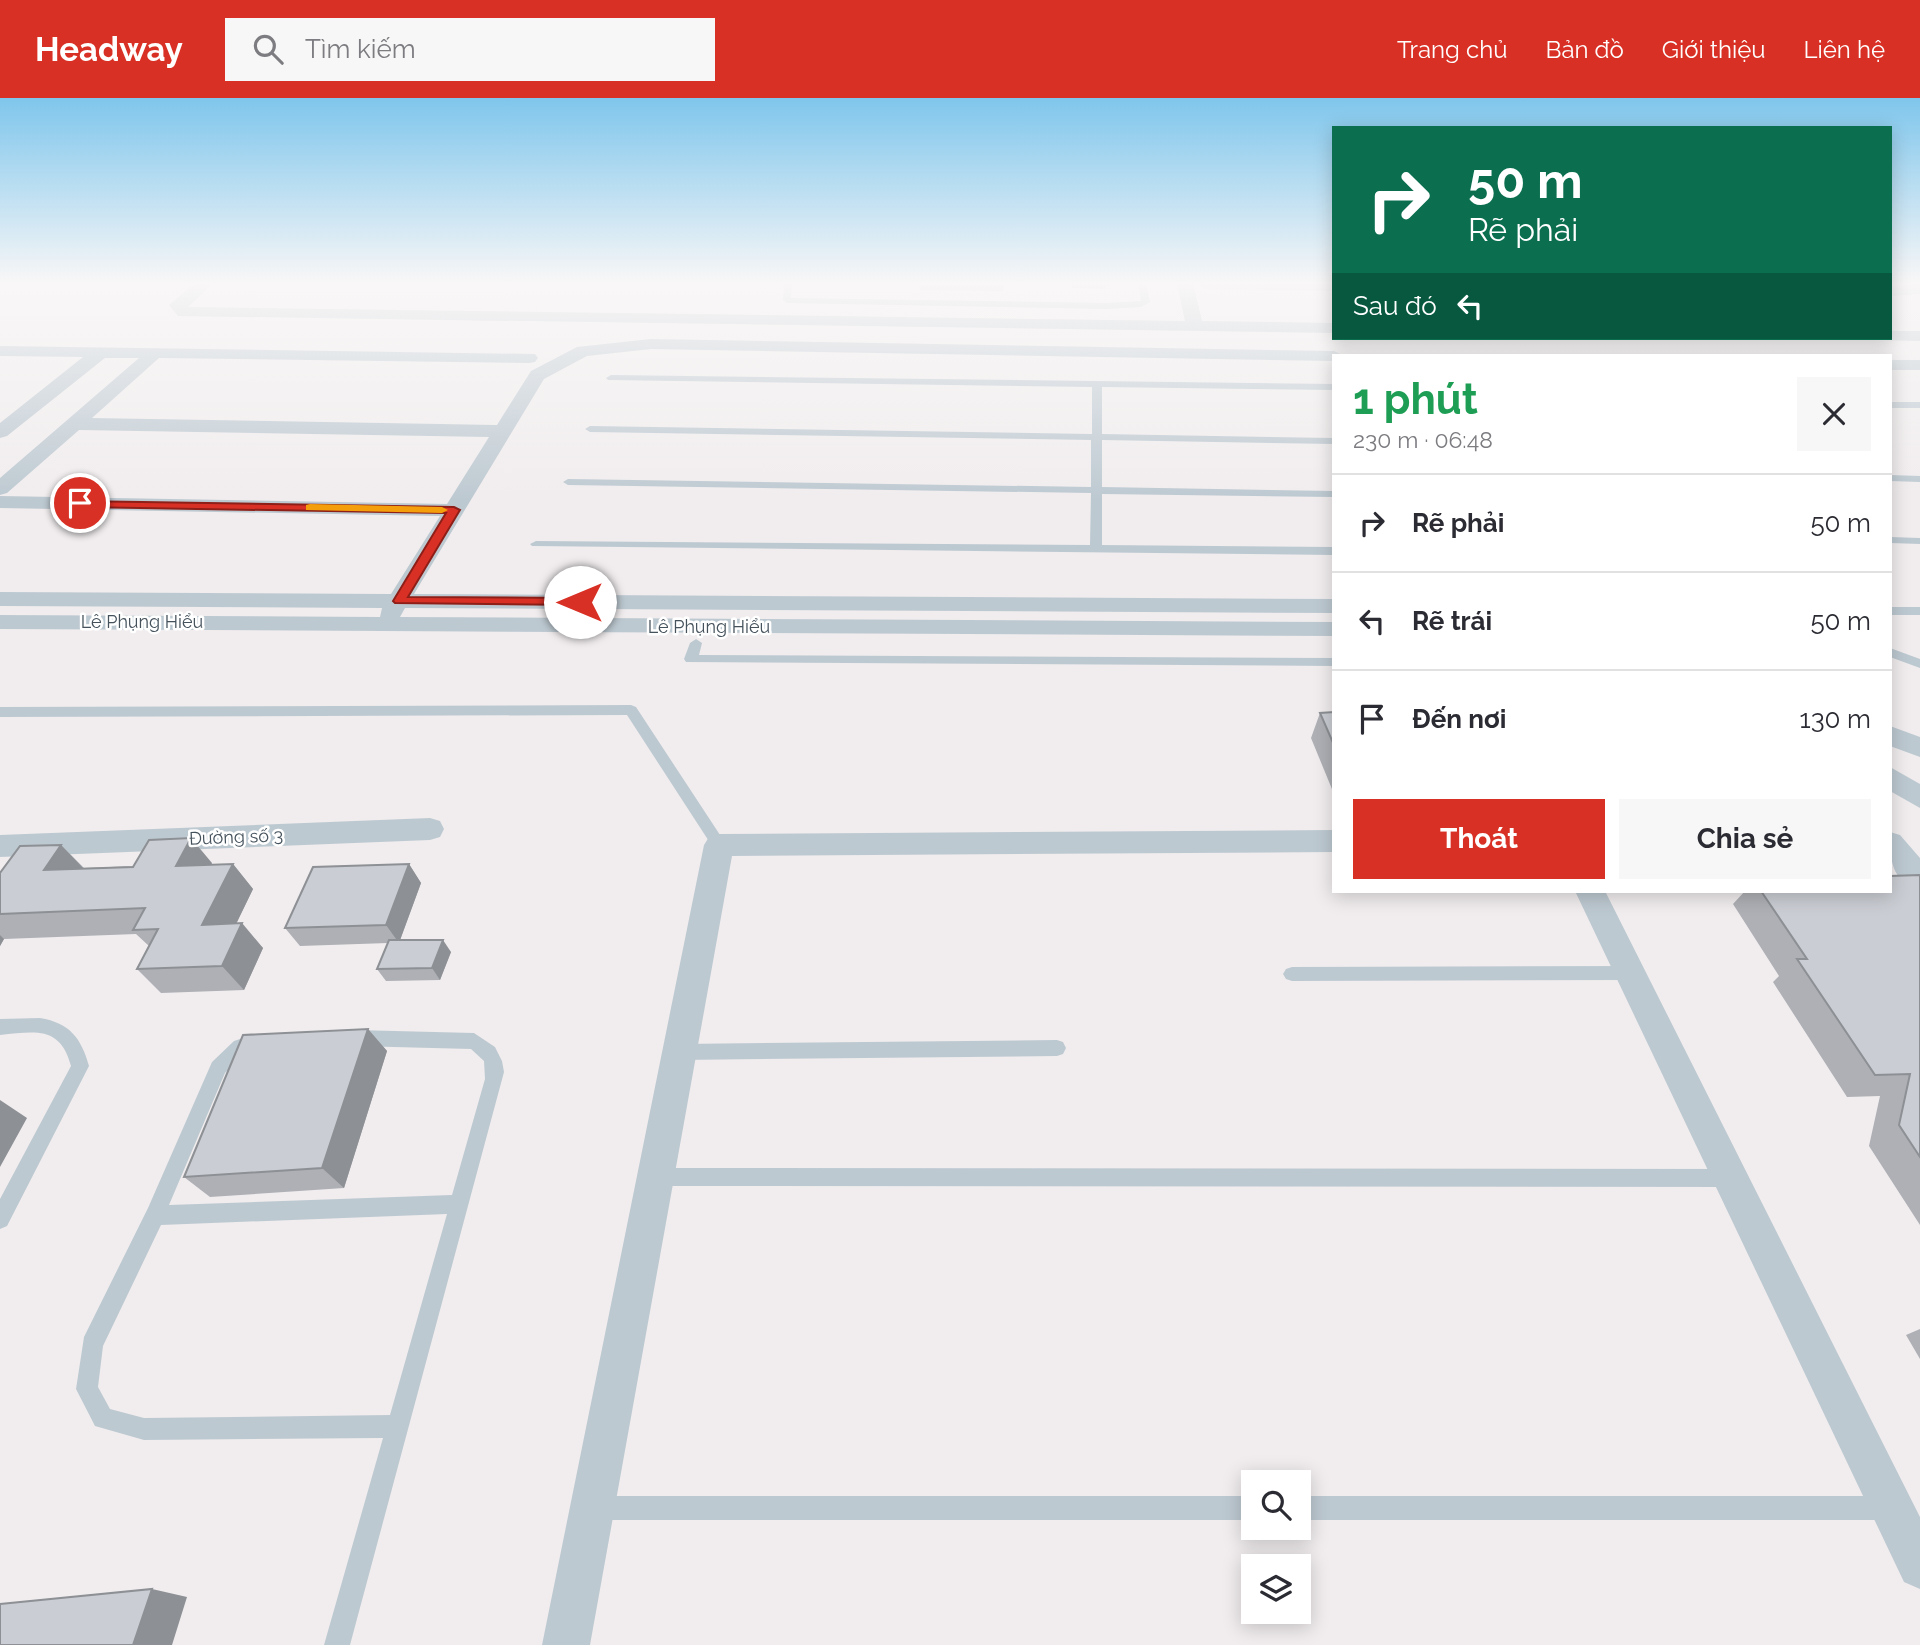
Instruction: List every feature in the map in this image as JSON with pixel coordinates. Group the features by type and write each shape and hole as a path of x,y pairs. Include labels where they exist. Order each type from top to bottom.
{"street":[{"path":"3,426 96,356"},
{"path":"0,489 152,356"},
{"path":"360,356 529,358"},
{"path":"388,619 537,374 573,356"},
{"path":"1892,365 1920,365"},
{"path":"76,424 502,431"},
{"path":"0,502 454,510"},
{"name":"Lê Phụng Hiểu","path":"0,599 388,619"},
{"name":"Lê Phụng Hiểu","path":"703,621 1332,606"},
{"name":"Lê Phụng Hiểu","path":"0,607 388,619 703,621 1332,614"},
{"name":"Lê Phụng Hiểu","path":"0,640 388,619"},
{"name":"Lê Phụng Hiểu","path":"0,622 388,619 1332,629"},
{"name":"Lê Phụng Hiểu","path":"703,621 1332,647"},
{"path":"1892,736 1920,748"},
{"path":"1892,777 1920,798"},
{"name":"Đường số 3","path":"0,846 429,830"},
{"path":"566,1645 719,845 1332,841"},
{"path":"1892,845 1920,878"},
{"path":"1591,893 1920,1566"}],"lane":[{"path":"611,378 1332,387"},
{"path":"1096,549 1097,384"},
{"path":"1892,405 1920,405"},
{"path":"590,429 1332,441"},
{"path":"1892,478 1920,479"},
{"path":"568,482 1332,494"},
{"path":"1892,540 1920,541"},
{"path":"536,544 1332,551"},
{"path":"1892,611 1920,611"},
{"path":"703,621 691,659 1332,662"},
{"path":"1892,653 1920,664"},
{"path":"0,712 631,710 719,845"},
{"path":"1292,974 1631,973"},
{"path":"0,1027 40,1024 65,1033 77,1046 80,1066 0,1219"},
{"path":"333,1039 474,1041 488,1051 496,1063 494,1079 337,1645"},
{"path":"283,1041 246,1042 232,1051 218,1068 155,1215 92,1345 87,1389 103,1418 144,1429 397,1426"},
{"path":"679,1052 1058,1048"},
{"path":"656,1177 1730,1178"},
{"path":"155,1215 458,1204"},
{"path":"592,1508 1241,1508"},
{"path":"1311,1508 1892,1508"}],"building":[{"path":"1332,712 1332,740 1320,713"},
{"path":"191,838 176,866 233,864 202,925 242,923 222,966 137,969 158,929 133,930 145,908 0,914 0,873 20,846 61,845 44,870 133,867 149,840"},
{"path":"409,864 386,925 285,928 313,867"},
{"path":"1920,875 1920,1157 1899,1125 1910,1074 1875,1075 1797,959 1807,959 1762,893 1892,893 1892,876"},
{"path":"389,940 443,940 432,968 377,969"},
{"path":"368,1029 322,1168 184,1177 243,1035"},
{"path":"152,1589 133,1645 0,1645 0,1604"}],"slow traffic":[{"path":"310,508 442,510"}],"route":[{"path":"80,503 454,510 399,601 580,602"}]}
